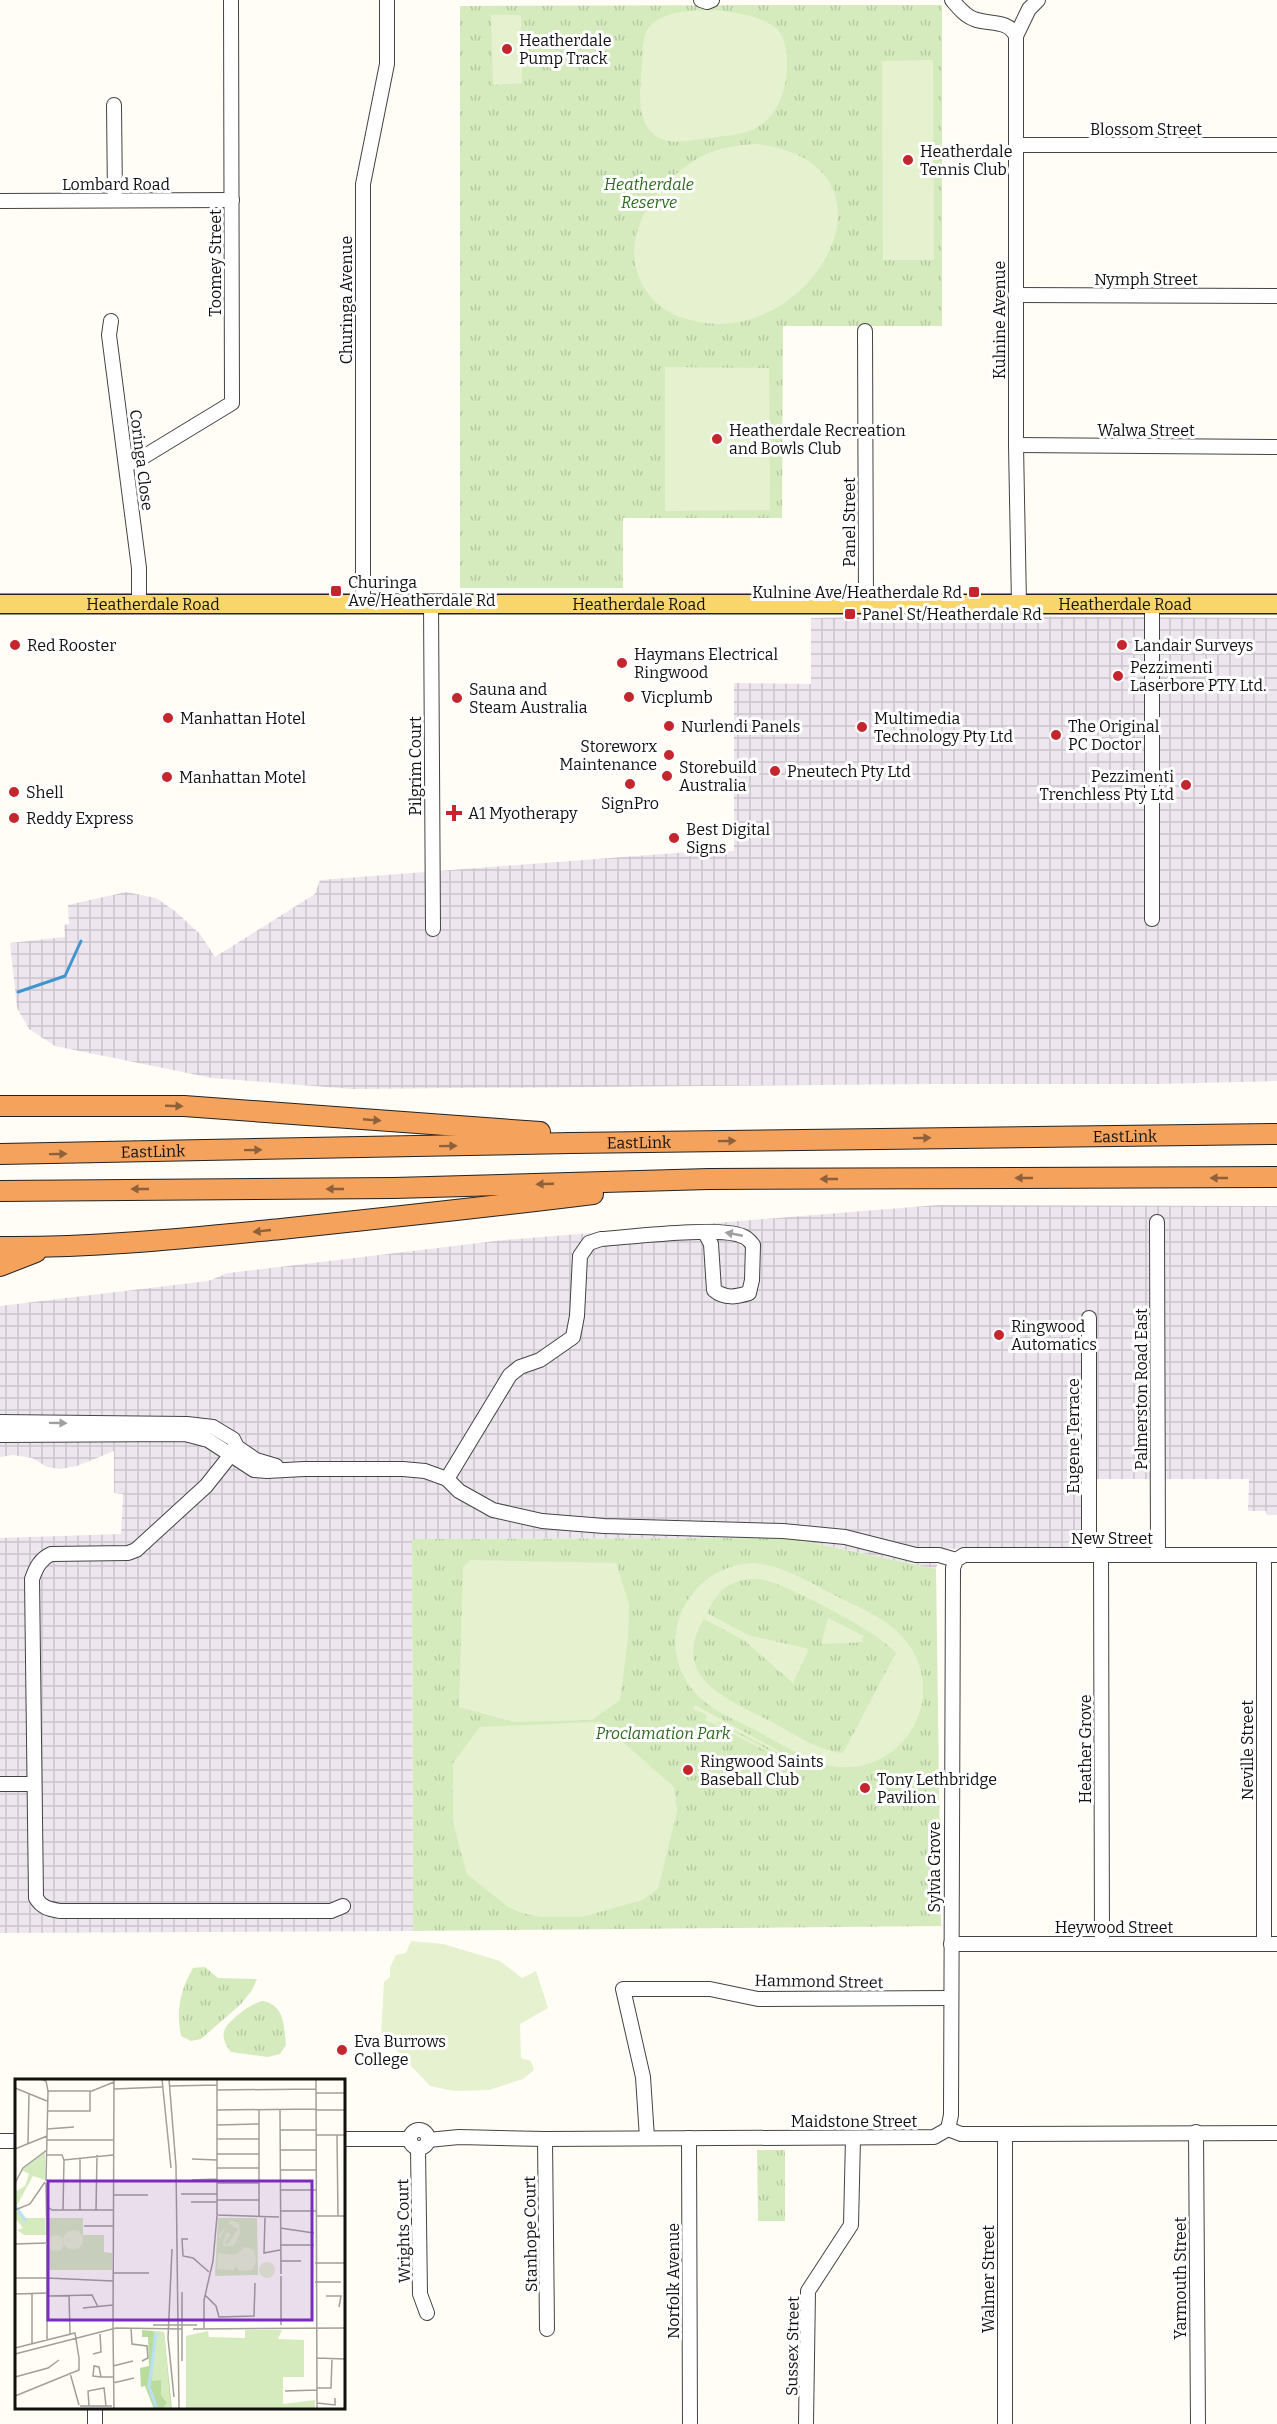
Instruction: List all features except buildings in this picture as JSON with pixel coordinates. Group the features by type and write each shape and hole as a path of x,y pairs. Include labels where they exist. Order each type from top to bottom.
{"highway":[{"path":"2,1104 132,1105 257,1110 669,1142"},
{"name":"EastLink","path":"0,1154 1277,1134"},
{"path":"0,1191 393,1188 709,1179 1277,1177"},
{"path":"0,1247 47,1247 226,1234 423,1215 709,1179"},
{"path":"0,1266 47,1247"}],"main road":[{"name":"Heatherdale Road","path":"0,604 1277,604"}],"street":[{"name":"Churinga Avenue","path":"363,603 363,184 387,64 387,0"},
{"path":"700,0 707,2 711,0"},
{"path":"952,0 973,19 1005,24 1013,29 1016,36"},
{"name":"Kulnine Avenue","path":"1019,604 1015,295 1016,36 1029,9 1038,0"},
{"name":"Toomey Street","path":"126,464 135,462 232,403 232,1"},
{"path":"114,105 115,200"},
{"name":"Blossom Street","path":"1016,145 1277,145"},
{"name":"Lombard Road","path":"0,201 232,200"},
{"name":"Nymph Street","path":"1015,295 1277,296"},
{"name":"Coringa Close","path":"111,321 109,335 139,568 139,603"},
{"name":"Panel Street","path":"865,331 866,604"},
{"name":"Walwa Street","path":"1016,445 1277,447"},
{"name":"Pilgrim Court","path":"431,603 433,929"},
{"path":"1152,604 1152,919"},
{"name":"Palmerston Road East","path":"1157,1222 1158,1555"},
{"path":"0,1435 185,1434 208,1440 287,1470 403,1469 425,1471 447,1479 510,1375 520,1367 540,1360 573,1337 578,1316 580,1256 589,1243 601,1239 705,1233 728,1232 744,1236 753,1245 752,1280 749,1293 728,1297 714,1290 711,1244 705,1233"},
{"name":"Eugene Terrace","path":"1089,1318 1095,1555"},
{"path":"0,1422 187,1424 213,1427 233,1439 233,1450 206,1486 136,1550 128,1553 51,1554 38,1565 32,1579 34,1889 40,1905 48,1909 331,1911 343,1906"},
{"name":"New Street","path":"447,1479 459,1491 493,1510 542,1521 613,1526 783,1531 845,1537 916,1555 939,1555 955,1564 964,1555 1270,1555"},
{"name":"Heather Grove","path":"1095,1555 1102,1943"},
{"name":"Neville Street","path":"1270,1555 1270,1944"},
{"name":"Sylvia Grove","path":"948,2129 951,2115 950,1998 955,1564"},
{"path":"0,1784 33,1784"},
{"name":"Heywood Street","path":"951,1944 1270,1944"},
{"name":"Hammond Street","path":"647,2138 643,2077 623,1989 710,1989 758,1999 950,1998"},
{"name":"Maidstone Street","path":"345,2139 419,2142 459,2137 545,2139 934,2137 948,2129 961,2134 1277,2133"},
{"name":"Yarmouth Street","path":"1196,2133 1198,2424"},
{"name":"Walmer Street","path":"1005,2134 1005,2424"},
{"name":"Norfolk Avenue","path":"688,2138 690,2424"},
{"name":"Sussex Street","path":"806,2424 808,2291 851,2225 853,2138"},
{"name":"Stanhope Court","path":"545,2139 547,2329"},
{"name":"Wrights Court","path":"419,2142 420,2294 426,2313"}],"shaded area":[{"path":"935,616 1277,618 1277,1081 1159,1084 351,1089 212,1078 55,1046 29,1029 17,1008 10,943 65,937 64,925 69,924 68,905 126,892 156,898 175,911 200,934 215,957 315,894 320,880 702,851 734,851 734,683 811,684 811,618"},
{"path":"938,1205 1277,1206 1277,1515 1267,1515 1266,1511 1248,1511 1249,1479 1095,1479 1083,1542 1077,1547 941,1549 936,1569 790,1538 412,1539 413,1931 0,1933 0,1538 121,1534 123,1494 114,1493 114,1451 77,1466 60,1469 47,1467 32,1458 13,1455 0,1457 0,1306 208,1281 228,1273 504,1240"}],"green space":[{"name":"Heatherdale Reserve","path":"942,5 942,326 783,326 782,518 623,518 623,588 460,588 460,6"},
{"path":"716,10 756,18 771,24 780,32 787,54 787,72 780,100 762,124 744,133 679,142 657,137 649,130 641,110 640,86 646,32 654,22 670,14"},
{"name":"Heatherdale Pump Track","path":"491,15 521,15 522,83 493,85"},
{"name":"Heatherdale Tennis Club","path":"933,60 934,260 883,260 882,61"},
{"path":"756,144 805,159 831,186 838,220 827,255 803,288 768,312 726,324 675,315 652,298 637,271 634,253 636,235 642,218 663,187 692,162 723,148"},
{"name":"Heatherdale Recreation and Bowls Club","path":"665,367 769,368 770,510 665,511"},
{"name":"Proclamation Park","path":"790,1538 936,1569 941,1926 413,1931 412,1539"},
{"path":"470,1560 616,1563 629,1604 628,1640 620,1700 592,1720 514,1722 459,1707 463,1567"},
{"path":"753,1563 784,1570 873,1614 902,1636 909,1645 920,1669 923,1693 919,1715 908,1735 892,1751 872,1763 849,1767 823,1764 726,1716 698,1696 684,1676 676,1655 676,1633 682,1612 693,1593 709,1578 729,1568","holes":["750,1579 772,1582 853,1622 887,1644 896,1653 843,1753 815,1745 738,1705 708,1684 698,1672 693,1657 695,1639 704,1619 745,1641 793,1683 809,1649 748,1635 707,1613 716,1597 727,1586"]},
{"path":"828,1618 864,1636 861,1640 865,1642 821,1644"},
{"path":"695,1705 779,1753 717,1721 717,1723 791,1762 705,1720 707,1715 693,1709"},
{"path":"600,1722 674,1787 677,1811 658,1889 642,1900 582,1917 540,1917 508,1907 467,1874 453,1823 453,1763 480,1727"},
{"path":"411,1941 443,1944 500,1961 522,1978 536,1971 548,2008 520,2024 521,2058 531,2061 534,2070 523,2079 489,2090 454,2091 430,2086 381,2034 384,1982 390,1977 390,1967 396,1955 406,1953"},
{"path":"205,1967 218,1978 257,1979 241,2004 201,2039 191,2041 181,2036 180,2001 193,1968"},
{"path":"263,2001 276,2007 279,2012 284,2024 286,2045 280,2054 268,2057 231,2052 224,2038 225,2029 242,2012"},
{"path":"757,2150 785,2150 785,2221 758,2221"}],"waterway":[{"path":"18,992 65,976 81,941"}],"place":[{"name":"Heatherdale Pump Track","path":"507,49"},
{"name":"Heatherdale Tennis Club","path":"908,160"},
{"name":"Heatherdale Recreation and Bowls Club","path":"717,439"},
{"name":"Churinga Ave/Heatherdale Rd","path":"336,591"},
{"name":"Kulnine Ave/Heatherdale Rd","path":"974,592"},
{"name":"Panel St/Heatherdale Rd","path":"850,614"},
{"name":"Red Rooster","path":"15,645"},
{"name":"Landair Surveys","path":"1122,645"},
{"name":"Haymans Electrical Ringwood","path":"622,663"},
{"name":"Pezzimenti Laserbore PTY Ltd.","path":"1118,676"},
{"name":"Vicplumb","path":"629,697"},
{"name":"Sauna and Steam Australia","path":"457,698"},
{"name":"Manhattan Hotel","path":"168,718"},
{"name":"Nurlendi Panels","path":"669,726"},
{"name":"Multimedia Technology Pty Ltd","path":"862,727"},
{"name":"The Original PC Doctor","path":"1056,735"},
{"name":"Storeworx Maintenance","path":"669,755"},
{"name":"Pneutech Pty Ltd","path":"775,771"},
{"name":"Storebuild Australia","path":"667,776"},
{"name":"Manhattan Motel","path":"167,777"},
{"name":"SignPro","path":"630,784"},
{"name":"Pezzimenti Trenchless Pty Ltd","path":"1186,785"},
{"name":"Shell","path":"14,792"},
{"name":"A1 Myotherapy","path":"454,813"},
{"name":"Reddy Express","path":"14,818"},
{"name":"Best Digital Signs","path":"674,838"},
{"name":"Ringwood Automatics","path":"999,1335"},
{"name":"Ringwood Saints Baseball Club","path":"688,1770"},
{"name":"Tony Lethbridge Pavilion","path":"865,1788"},
{"name":"Eva Burrows College","path":"342,2050"}]}
